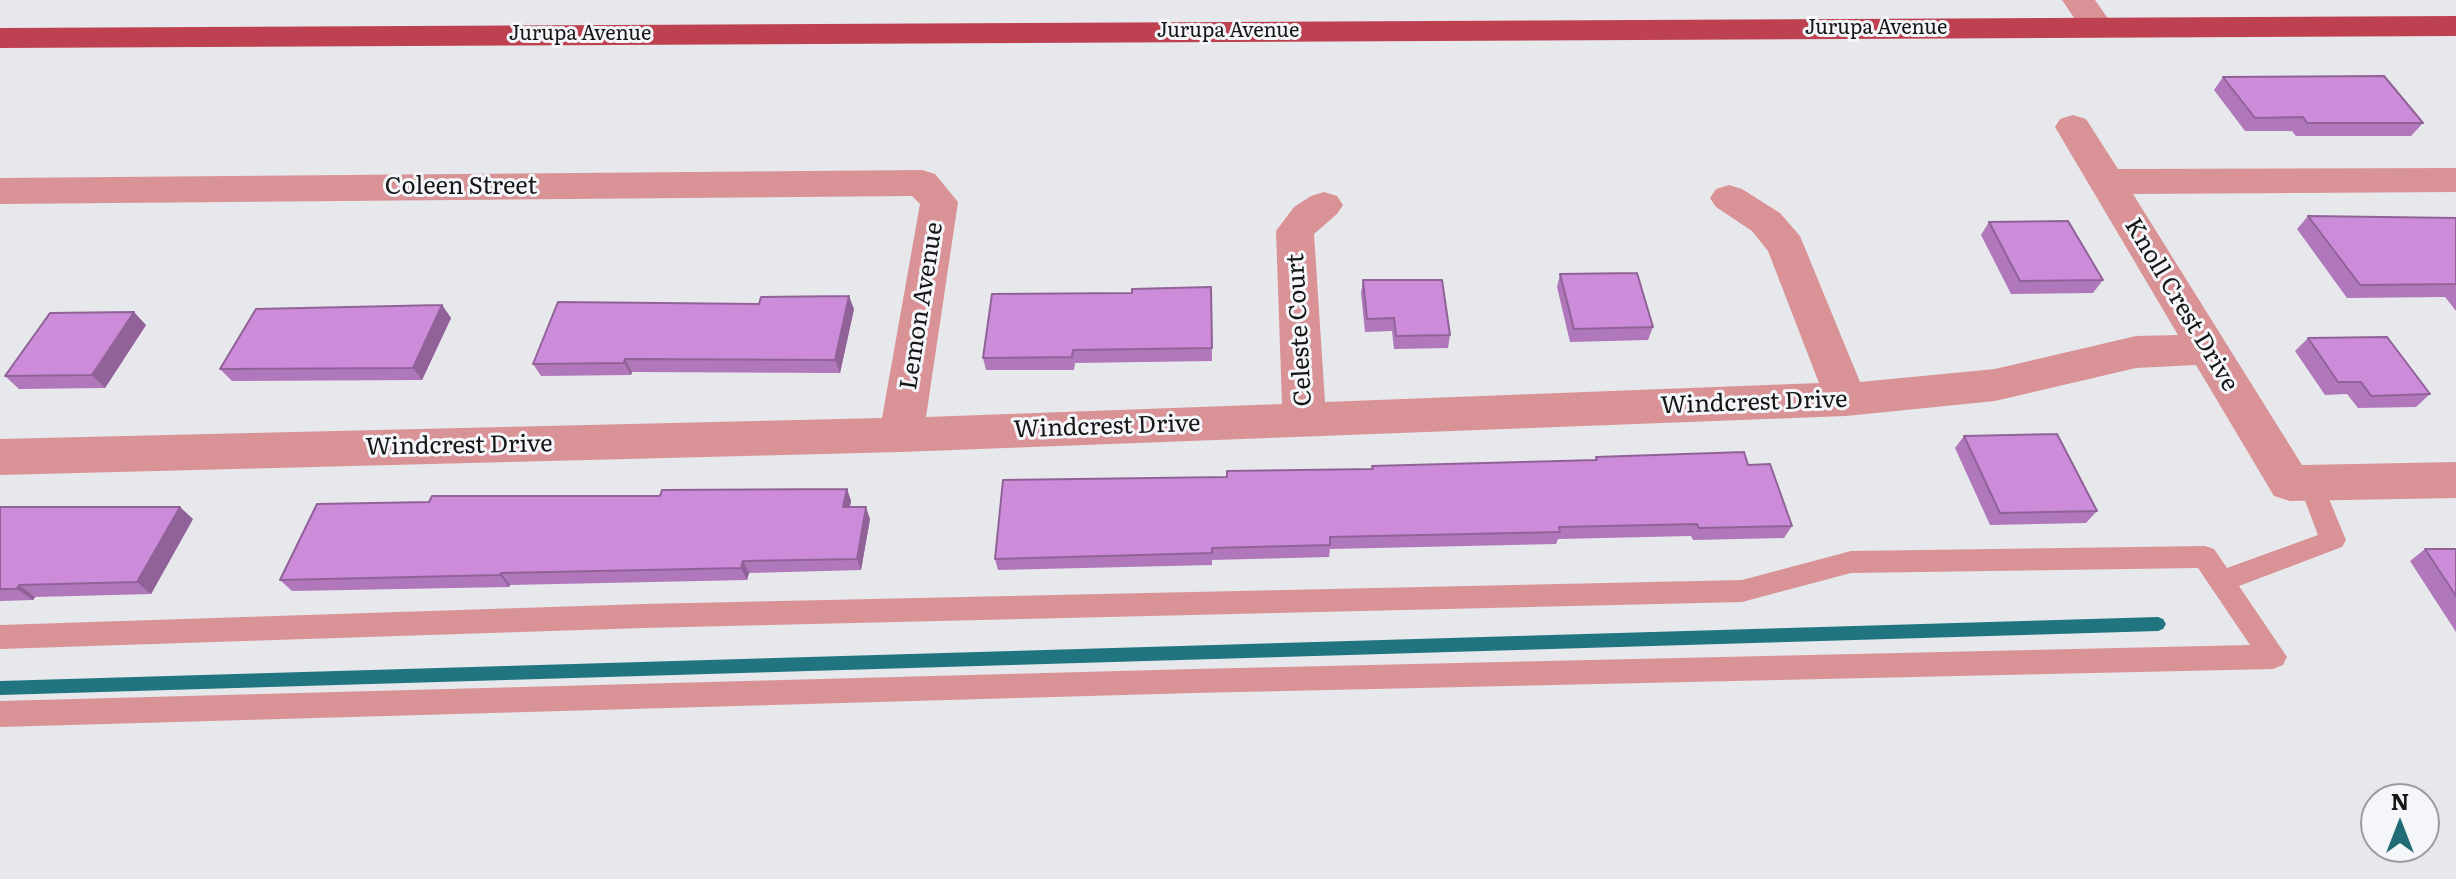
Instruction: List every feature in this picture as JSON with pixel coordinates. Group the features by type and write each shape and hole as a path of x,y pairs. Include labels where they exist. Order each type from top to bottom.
{"main road":[{"path":"706,33 852,12 1093,9 1144,7 1160,0"},
{"name":"Jurupa Avenue","path":"0,38 706,33 2088,14 2456,26"}],"street":[{"name":"Knoll Crest Drive","path":"2073,127 2208,349 2300,482"},
{"path":"2107,182 2456,180"},
{"name":"Coleen Street","path":"0,191 922,183"},
{"name":"Lemon Avenue","path":"901,435 939,202 922,183"},
{"path":"1729,198 1766,222 1786,246 1846,399"},
{"name":"Celeste Court","path":"1304,420 1295,231 1308,216 1324,205"},
{"name":"Windcrest Drive","path":"0,457 901,435 1846,399 1995,385 2136,352 2208,349"},
{"path":"2300,482 2456,480"}],"lane":[{"path":"2221,581 2333,540 2300,482"},
{"path":"0,637 643,616 1742,591 1851,562 2205,557 2273,657 1210,680 0,714"}],"building":[{"path":"2384,76 2423,123 2307,123 2303,117 2255,118 2223,77"},
{"path":"2308,216 2456,218 2456,284 2360,285"},
{"path":"2068,221 2103,280 2020,281 1989,222"},
{"path":"1637,273 1653,327 1574,329 1560,274"},
{"path":"1363,280 1442,280 1450,335 1396,336 1394,318 1367,319"},
{"path":"1211,287 1212,348 1073,350 1072,357 983,358 992,294 1132,293 1132,289"},
{"path":"849,296 835,360 625,359 624,363 533,364 558,302 759,304 761,297"},
{"path":"442,305 413,368 220,369 256,309"},
{"path":"134,312 92,375 5,376 50,313"},
{"path":"2387,337 2430,394 2371,396 2361,382 2338,382 2308,338"},
{"path":"2057,434 2097,511 2000,513 1964,436"},
{"path":"1744,452 1748,465 1770,464 1792,526 1699,528 1697,524 1559,527 1560,532 1330,537 1330,545 1212,548 1212,553 995,559 1003,480 1227,477 1227,471 1373,469 1372,466 1597,460 1596,457"},
{"path":"847,489 843,507 866,507 857,559 743,561 741,568 280,580 317,504 429,502 432,496 660,496 662,490"},
{"path":"0,507 180,507 137,582 19,585 17,589 0,589"},
{"path":"2425,549 2456,549 2456,596"}],"waterway":[{"path":"0,688 2158,624"}]}
